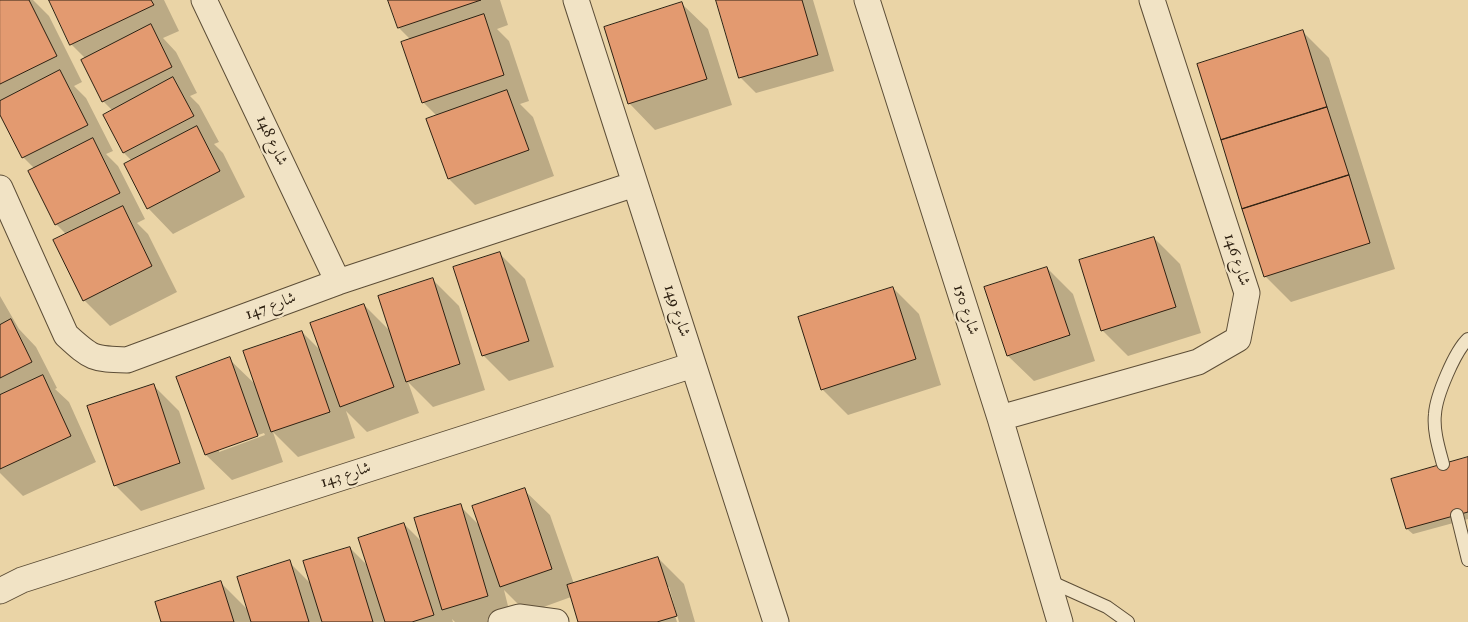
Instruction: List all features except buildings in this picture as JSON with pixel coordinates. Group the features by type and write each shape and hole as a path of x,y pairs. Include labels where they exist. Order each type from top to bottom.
{"street":[{"name":"شارع 148","path":"204,0 338,282"},
{"name":"شارع 149","path":"576,0 776,622"},
{"name":"شارع 150","path":"867,0 1000,418 1060,622"},
{"name":"شارع 146","path":"1000,418 1198,362 1238,339 1247,294 1152,0"},
{"name":"شارع 147","path":"0,188 66,335 82,350 98,360 127,360 338,282 635,184"},
{"name":"شارع 143","path":"0,590 22,580 693,365"},
{"path":"501,622 519,616 556,622"}],"lane":[{"path":"1443,464 1438,446 1435,414 1446,376 1460,346 1468,339"},
{"path":"1457,515 1468,560"},
{"path":"1047,580 1107,607 1128,622"}]}
